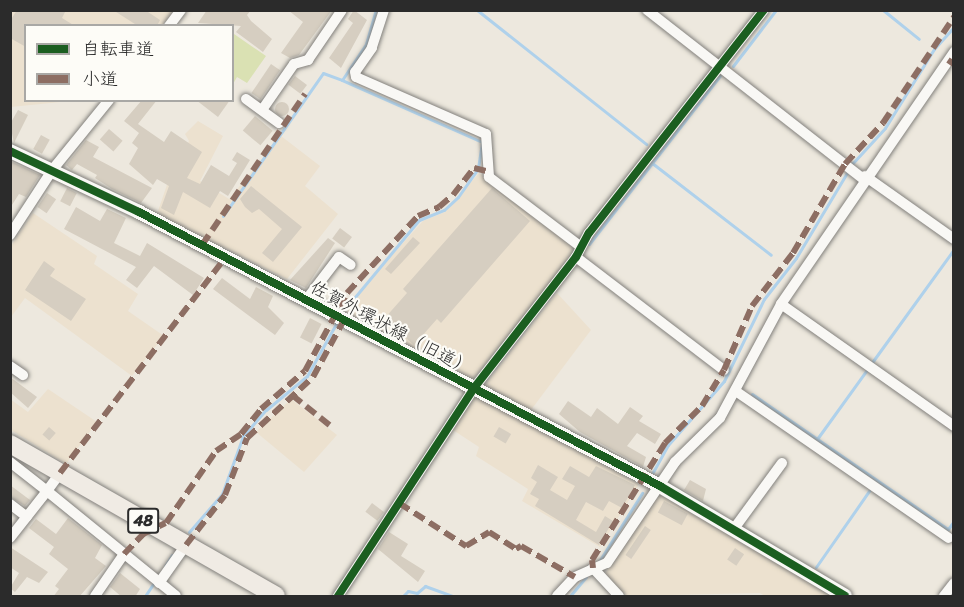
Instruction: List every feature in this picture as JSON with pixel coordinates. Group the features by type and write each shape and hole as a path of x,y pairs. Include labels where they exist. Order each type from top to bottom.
{"main road":[{"name":"48","path":"10,444 276,597"}],"street":[{"path":"172,24 182,10"},
{"path":"262,110 294,64 308,60 342,10"},
{"path":"384,10 372,48 355,72 356,77 486,134 489,177 724,370"},
{"path":"647,10 849,168 954,239"},
{"path":"338,597 474,388 764,10"},
{"path":"557,597 607,563 684,450 720,418 737,392 781,304 828,238 864,177 954,52"},
{"path":"246,99 279,123"},
{"path":"10,235 53,169 107,102"},
{"name":"佐賀外環状線（旧道）","path":"10,150 53,169 660,486 845,597"},
{"path":"306,300 339,257 351,265"},
{"path":"781,304 954,426"},
{"path":"10,366 23,375"},
{"path":"737,392 952,537"},
{"path":"10,462 177,597"},
{"path":"733,530 782,463"},
{"path":"10,538 60,473"},
{"path":"10,504 27,517"},
{"path":"159,583 186,545"},
{"path":"95,597 124,555"},
{"path":"591,572 619,597"},
{"path":"944,597 954,583"}],"shaded area":[{"path":"10,11 174,11 163,24 24,24 24,102 60,102 11,107"},
{"path":"198,121 223,136 200,181 229,199 281,136 320,166 305,186 338,214 287,279 157,214 171,173 189,141 185,134"},
{"path":"479,173 575,247 574,254 473,379 346,312 355,296 423,221 445,212"},
{"path":"33,213 97,256 94,264 138,294 128,311 164,336 132,376 25,298 11,317 11,246"},
{"path":"557,293 591,330 531,410 485,385"},
{"path":"48,389 97,422 66,464 11,430 10,399 28,412"},
{"path":"476,396 639,484 600,547 522,501 528,489 476,456 479,447 453,430"},
{"path":"291,399 337,435 304,472 256,432"},
{"path":"659,494 832,596 765,596 760,593 627,596 603,577"}],"green space":[{"path":"234,34 266,56 247,83 237,77 234,82"}],"building":[{"path":"17,10 66,10 62,18 72,24 24,24 24,46 10,38 10,21"},
{"path":"113,10 145,10 160,20 158,24 135,24"},
{"path":"207,10 251,10 247,15 251,21 272,39 263,52 236,32 241,26 198,23"},
{"path":"288,10 332,10 299,55 290,58 281,53 303,22"},
{"path":"354,10 367,20 341,68 329,58 353,23 348,19"},
{"path":"271,64 280,70 261,99 251,93"},
{"path":"295,76 307,85 300,94 288,85"},
{"path":"140,102 155,102 138,124 164,142 171,131 202,152 187,178 200,184 211,165 229,176 237,163 232,160 237,152 250,160 228,196 220,191 210,208 183,192 174,215 161,208 169,186 157,179 153,185 129,164 138,148 132,143 139,133 124,121"},
{"path":"199,102 229,102 218,117"},
{"path":"282,102 287,104 289,109 287,114 282,116 277,114 275,109 277,104"},
{"path":"18,110 28,115 14,143 10,124"},
{"path":"255,116 273,131 260,145 243,131"},
{"path":"109,129 123,141 113,151 100,140"},
{"path":"41,135 50,140 42,154 33,149"},
{"path":"86,140 99,147 93,157 152,188 141,203 112,189 95,178 97,175 77,164 72,170 66,165"},
{"path":"10,161 40,175 26,197 19,194 10,208"},
{"path":"251,186 302,227 273,262 262,253 282,229 259,209 252,213 245,207 240,199"},
{"path":"67,188 77,193 70,206 60,201"},
{"path":"492,188 530,221 441,323 437,319 414,345 384,319 407,293 403,289"},
{"path":"47,193 56,199 47,213 37,207"},
{"path":"76,207 100,221 107,209 126,218 114,243 140,256 147,243 204,278 193,295 154,266 137,288 126,280 136,267 64,229"},
{"path":"340,228 352,237 344,247 332,238"},
{"path":"413,237 420,243 391,274 385,269"},
{"path":"328,238 335,243 306,288 290,280"},
{"path":"44,261 55,269 50,276 86,299 71,321 25,290"},
{"path":"222,278 250,299 256,287 273,296 268,307 284,323 275,335 213,289"},
{"path":"310,318 322,324 312,344 300,338"},
{"path":"10,377 37,397 28,408 10,392"},
{"path":"568,401 591,417 597,408 618,424 630,407 643,416 639,421 661,434 655,444 637,433 627,446 646,457 643,467 580,432 559,414"},
{"path":"49,427 56,433 49,440 42,435"},
{"path":"499,427 511,434 506,444 494,437"},
{"path":"538,465 558,477 550,490 567,500 575,486 562,479 570,466 589,477 596,466 635,485 622,508 609,501 603,511 586,502 576,520 596,532 605,516 613,521 599,545 535,506 539,499 530,494 537,482 531,478"},
{"path":"690,480 706,489 703,501 684,490"},
{"path":"10,485 30,500 25,506 10,497"},
{"path":"664,501 688,514 682,525 658,512"},
{"path":"372,503 384,512 377,521 365,512"},
{"path":"68,518 102,545 95,558 106,566 79,597 53,597 59,589 55,586 68,569 49,554 54,547 29,528 36,519 56,534"},
{"path":"645,526 651,530 631,559 625,555"},
{"path":"389,532 408,544 401,556 425,571 418,582 378,549"},
{"path":"10,547 48,572 39,583 27,577 15,592 10,588 19,573 10,567"},
{"path":"735,548 744,554 736,566 727,560"},
{"path":"120,573 140,589 135,597 122,597 110,587"}],"waterway":[{"path":"345,309 419,220 444,210 458,197 478,168 482,142 342,80 366,44 376,10"},
{"path":"477,10 646,144"},
{"path":"733,66 776,10"},
{"path":"883,10 919,39"},
{"path":"851,165 885,128 934,49 954,27"},
{"path":"223,216 323,73 342,80"},
{"path":"589,244 720,76"},
{"path":"652,163 771,255"},
{"path":"653,472 668,445 724,381 764,299 796,258 848,171"},
{"path":"873,361 954,249"},
{"path":"189,532 222,494 243,436 266,410 307,376 336,324"},
{"path":"817,439 866,371"},
{"path":"752,394 948,529 954,521"},
{"path":"816,567 869,491"},
{"path":"598,563 642,493"},
{"path":"165,566 172,555"},
{"path":"570,596 586,577"},
{"path":"145,596 153,584"},
{"path":"403,596 408,591 417,593 425,586 452,596"}],"marked path":[{"path":"593,568 592,560 665,443 702,406 724,370 752,306 793,253 845,164 883,123 954,17"},
{"path":"948,60 954,64"},
{"path":"202,245 305,94"},
{"path":"124,554 143,534 166,523 216,451 241,434 261,409 305,371 347,293 418,216 439,207 453,195 474,168 486,171"},
{"path":"60,473 226,257"},
{"path":"186,545 225,495 247,438 313,377 344,320"},
{"path":"292,395 333,428"},
{"path":"399,503 466,546 489,532 516,549 521,546 575,577"}],"cycle path":[{"path":"338,596 474,388 576,257 589,233 764,10"},
{"path":"10,151 139,212 660,486 845,596"}]}
